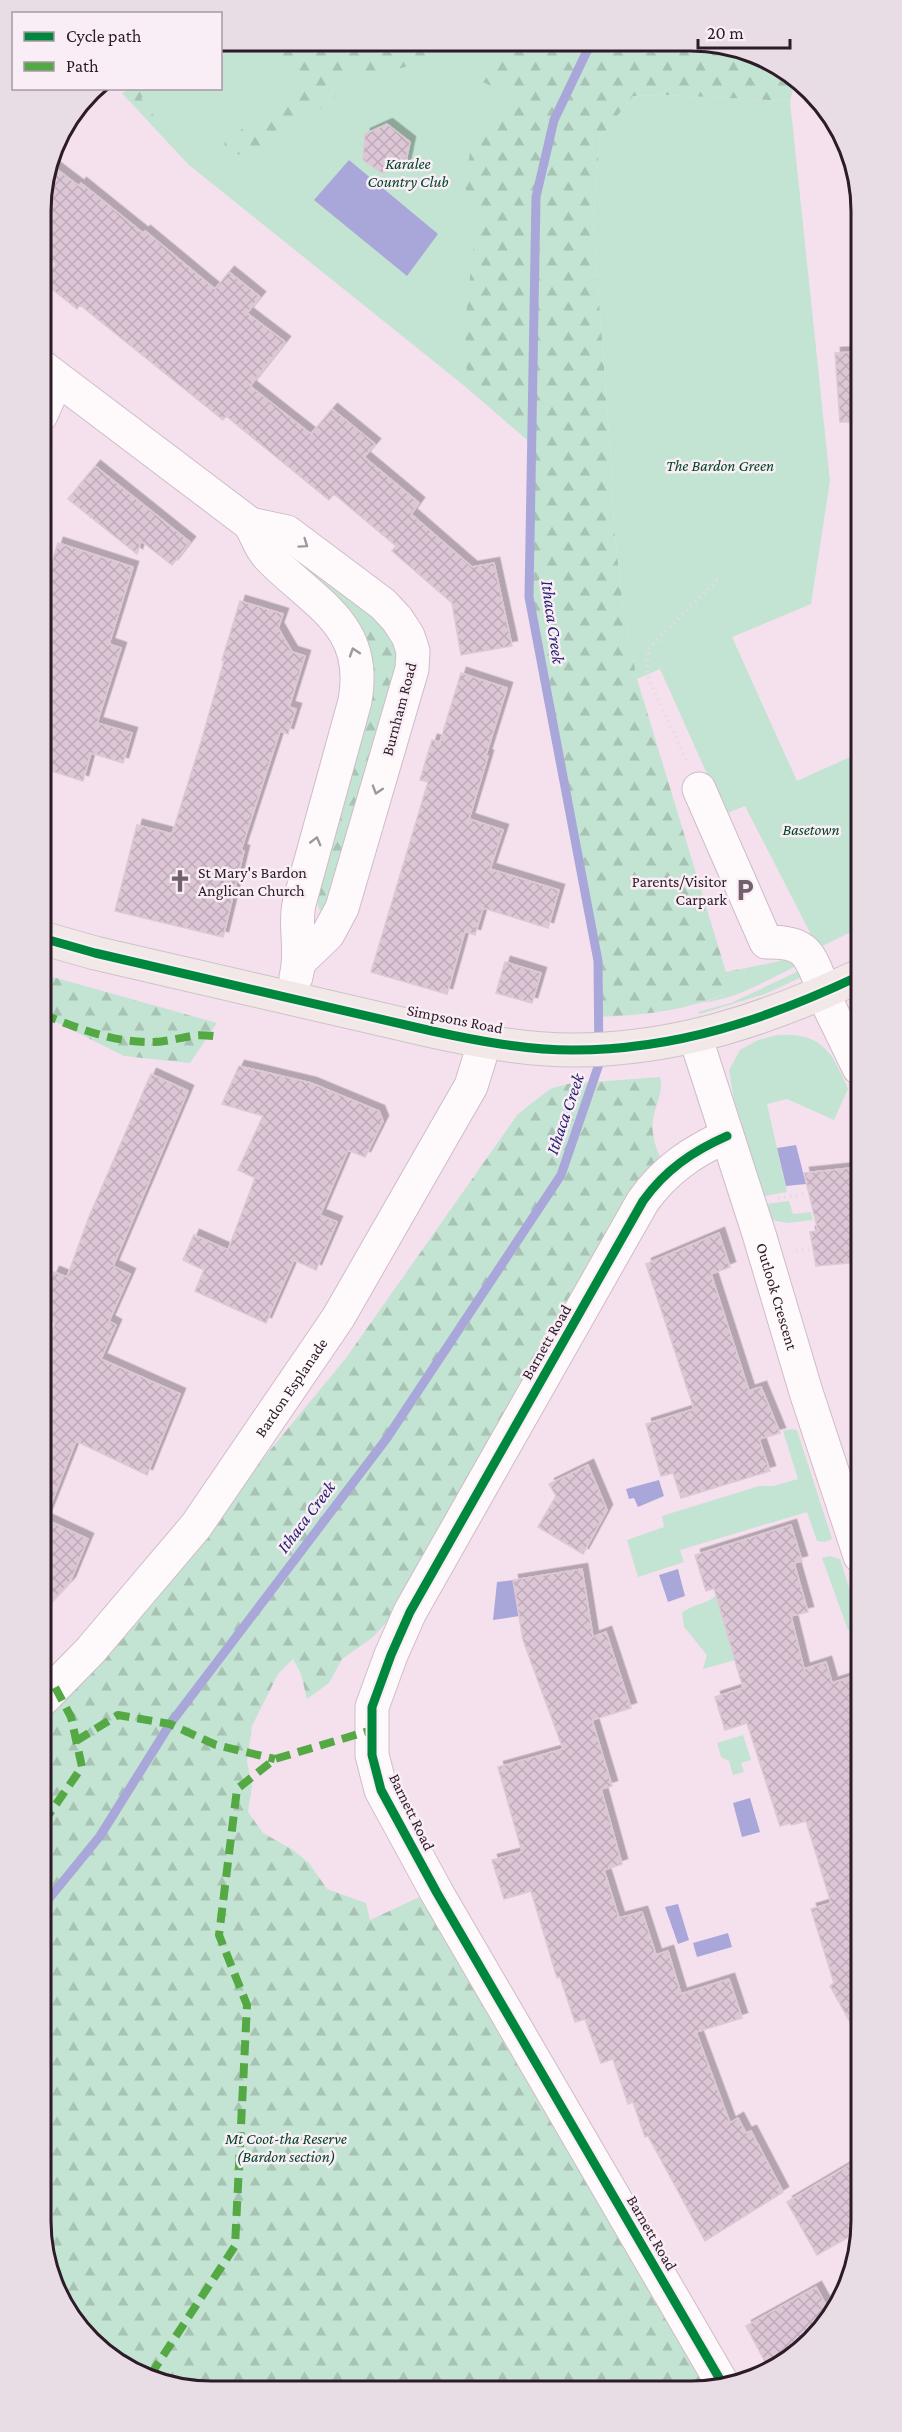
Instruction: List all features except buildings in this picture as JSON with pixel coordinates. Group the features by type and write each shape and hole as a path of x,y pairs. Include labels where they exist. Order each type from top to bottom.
{"main road":[{"name":"Simpsons Road","path":"51,941 95,953 485,1041 574,1050 633,1047 695,1036 768,1016 851,980"}],"street":[{"name":"Burnham Road","path":"51,374 250,524 266,554 315,598 346,634 354,650 359,671 355,701 297,912 300,960 290,998"},
{"name":"Burnham Road","path":"250,524 287,532 384,604 404,627 413,651 409,681 342,908 328,934 300,960"},
{"path":"699,789 766,942 789,942 802,948 808,954 851,1049"},
{"name":"Outlook Crescent","path":"695,1036 851,1528"},
{"name":"Bardon Esplanade","path":"51,1691 90,1651 196,1526 338,1318 471,1086 485,1041"},
{"name":"Barnett Road","path":"719,2378 437,1893 381,1790 372,1755 372,1707 390,1655 410,1612 643,1201 660,1180 690,1154 727,1136"}],"path":[{"path":"699,789 647,675 648,649 720,578"},
{"path":"776,1198 807,1194"},
{"path":"791,1252 813,1250"}],"green space":[{"name":"Karalee Country Club","path":"222,51 595,51 532,444 467,388 189,165 122,93 127,90 222,90"},
{"path":"275,51 430,51 428,60 388,72 345,77 334,98 293,129 277,146 254,160 224,149 225,140 304,90"},
{"path":"505,51 701,51 742,59 780,78 793,89 790,101 667,95 633,96 600,138 593,220 614,528 623,607 637,679 726,972 746,968 739,986 706,1001 671,1010 599,1017 598,961 529,597 532,444 467,388 465,327 472,257 479,221 464,185 471,148 481,119 506,119 515,98 483,82"},
{"path":"127,90 153,90 141,98 189,165 122,93"},
{"name":"The Bardon Green","path":"667,95 790,101 830,481 811,604 732,637 797,781 851,757 851,932 818,948 745,806 725,814 660,669 637,679 623,607 614,528 593,220 600,138 633,96"},
{"path":"268,537 386,618 405,653 324,912 319,909 317,900 375,676 369,653 349,614 320,581"},
{"path":"794,958 802,963 741,993 701,1003 722,995 734,987 746,968"},
{"path":"805,968 804,976 765,994 700,1014 698,1012 731,1003"},
{"path":"51,977 217,1023 190,1063 124,1056 51,1020"},
{"path":"777,1035 804,1037 823,1047 836,1064 848,1089 834,1120 787,1099 767,1104 787,1192 764,1196 734,1100 729,1070 740,1050 758,1040"},
{"name":"Mt Coot-tha Reserve (Bardon section)","path":"660,1077 661,1088 654,1114 653,1130 656,1148 664,1162 404,1604 372,1638 342,1659 329,1683 307,1699 301,1674 293,1659 278,1674 252,1726 247,1761 252,1786 248,1812 263,1833 293,1850 309,1863 327,1889 366,1903 370,1920 426,1894 709,2380 201,2381 160,2373 122,2354 98,2334 78,2310 68,2292 59,2272 54,2252 51,2231 51,1712 105,1658 234,1494 346,1358 518,1114 550,1089 567,1084"},
{"path":"789,1201 793,1214 811,1212 813,1220 787,1223 772,1220 767,1204"},
{"path":"797,1430 832,1539 825,1542 817,1541 807,1512 680,1550 684,1562 638,1577 627,1540 664,1527 662,1516 759,1486 773,1486 798,1479 783,1431"},
{"path":"830,1556 840,1559 851,1594 851,1630 848,1630 822,1558"},
{"path":"716,1595 735,1660 703,1669 707,1655 684,1627 682,1613"},
{"path":"743,1735 751,1760 741,1763 744,1772 733,1775 729,1761 721,1757 717,1743"}],"water":[{"path":"349,160 438,234 407,276 314,200"},
{"path":"796,1145 806,1184 786,1186 777,1148"},
{"path":"659,1480 664,1496 638,1507 634,1498 629,1499 626,1489"},
{"path":"678,1569 685,1596 668,1602 659,1575"},
{"path":"513,1580 519,1616 493,1620 497,1582"},
{"path":"750,1798 760,1832 742,1837 733,1803"},
{"path":"678,1904 689,1940 678,1944 665,1907"},
{"path":"728,1933 732,1947 697,1957 693,1943"}],"waterway":[{"name":"Ithaca Creek","path":"51,1896 100,1836 170,1724 387,1438 561,1175 599,1064 598,961 529,597 536,197 554,120 587,51"}],"marked path":[{"path":"51,1017 111,1038 140,1042 155,1042 195,1035 221,1037"},
{"path":"51,1812 82,1767 71,1717 55,1687"},
{"path":"76,1741 118,1715 170,1724 216,1745 275,1759"},
{"path":"155,2371 155,2368 235,2246 247,2005 219,1935 237,1789 275,1759 372,1730"}],"cycle path":[{"path":"51,941 95,953 432,1031 502,1044 555,1050 611,1049 685,1038 756,1018 851,980"},
{"path":"719,2378 437,1893 381,1790 372,1755 372,1707 410,1612 643,1201 680,1162 727,1136"}],"place":[{"name":"St Mary's Bardon Anglican Church","path":"180,881"},
{"name":"Parents/Visitor Carpark","path":"745,890"}],"park label":[{"name":"Basetown","path":"811,829"}]}
